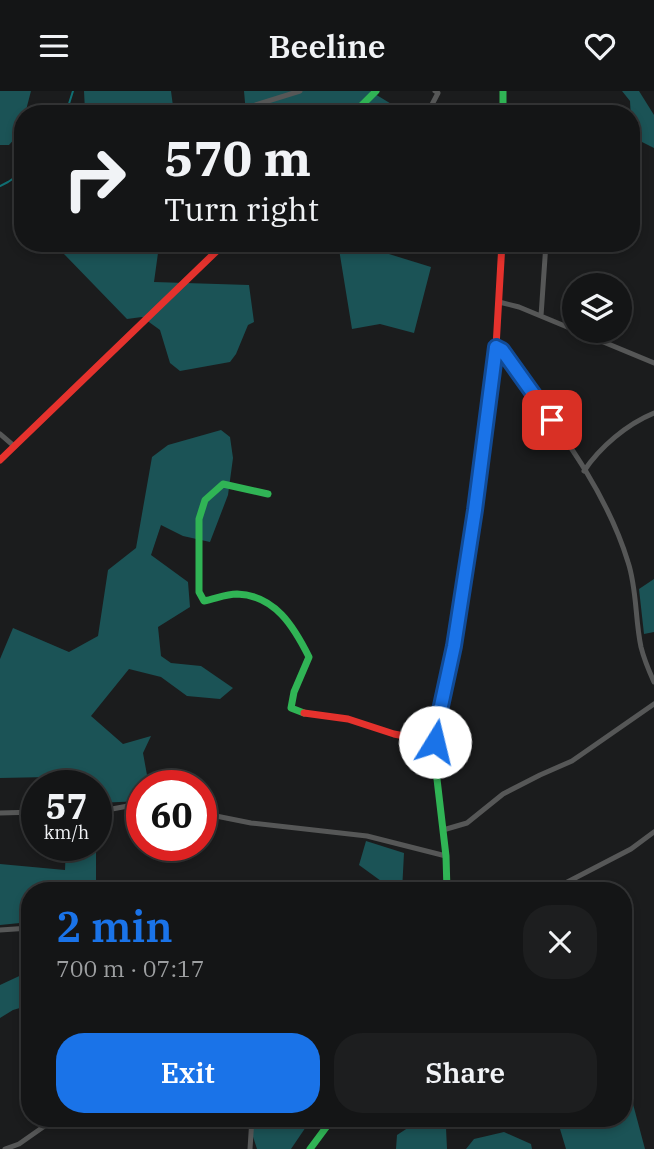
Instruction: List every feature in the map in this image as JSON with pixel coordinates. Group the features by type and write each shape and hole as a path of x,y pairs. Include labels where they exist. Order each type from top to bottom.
{"street":[{"path":"256,105 300,91"},
{"path":"362,105 376,91"},
{"path":"0,460 216,252"},
{"path":"447,882 435,762 436,729 454,646 475,510 496,347 502,252"},
{"path":"541,316 545,252"},
{"path":"499,302 519,307 654,363"},
{"path":"496,347 502,350 552,420 611,517 629,565 641,648 654,682"},
{"path":"584,471 606,445 642,418 654,413"},
{"path":"0,434 14,446"},
{"path":"268,494 223,484 205,501 199,519 199,592 204,601 234,594 254,595 272,605 296,631 309,657 294,692 291,708 306,714 348,719 394,734 435,742"},
{"path":"443,830 467,823 503,794 572,761 654,704"},
{"path":"0,813 21,812"},
{"path":"217,817 251,824 367,836 446,856"},
{"path":"567,882 631,849 654,832"},
{"path":"0,930 21,929"},
{"path":"5,1149 19,1145 44,1127"},
{"path":"250,1149 251,1127"},
{"path":"310,1149 326,1127"}],"shaded area":[{"path":"0,91 31,91 27,105 14,105 14,139 9,145 0,145"},
{"path":"84,91 171,91 173,105 85,105"},
{"path":"244,91 370,91 393,105 245,105"},
{"path":"622,91 639,91 654,115 654,148 640,141 640,105 630,105"},
{"path":"52,252 172,252 158,253 154,282 249,285 254,322 248,325 230,362 180,371 170,363 160,330 142,317 127,319 64,254"},
{"path":"339,252 382,252 431,267 414,333 380,324 352,329"},
{"path":"221,430 230,437 233,458 228,495 210,542 183,536 161,525 151,555 188,582 190,607 158,627 161,656 171,663 201,666 233,688 220,699 187,696 161,677 129,669 91,716 123,744 151,736 143,753 146,770 126,770 126,802 112,802 112,770 21,770 21,778 0,778 0,659 13,628 69,652 98,636 108,570 136,548 152,457 168,445"},
{"path":"654,579 654,632 644,634 639,589"},
{"path":"366,841 404,853 402,882 380,882 359,865"},
{"path":"65,861 96,861 96,882 21,882 21,923 0,925 0,864 65,870"},
{"path":"21,975 21,1008 0,1018 0,985"},
{"path":"632,1102 645,1149 566,1149 560,1129 555,1127 632,1127"},
{"path":"250,1127 306,1127 291,1149 257,1149"},
{"path":"409,1127 448,1127 447,1149 396,1149 397,1135"},
{"path":"504,1132 531,1144 532,1149 466,1149 474,1139"}],"waterway":[{"path":"69,105 73,91"},
{"path":"0,186 14,178"}],"traffic: fast":[{"path":"362,105 376,91"},
{"path":"503,91 503,105"},
{"path":"447,882 435,742 454,646 482,458"},
{"path":"268,494 223,484 205,500 199,519 199,592 204,601 233,594 262,600 273,606 290,624 309,657 294,692 291,708 304,713"},
{"path":"310,1149 326,1127"}],"traffic: jam":[{"path":"0,460 216,252"},
{"path":"482,458 496,347 501,252"},
{"path":"304,713 348,719 394,734 435,742"}],"route":[{"path":"435,742 454,646 496,347 502,350 552,420"}]}
